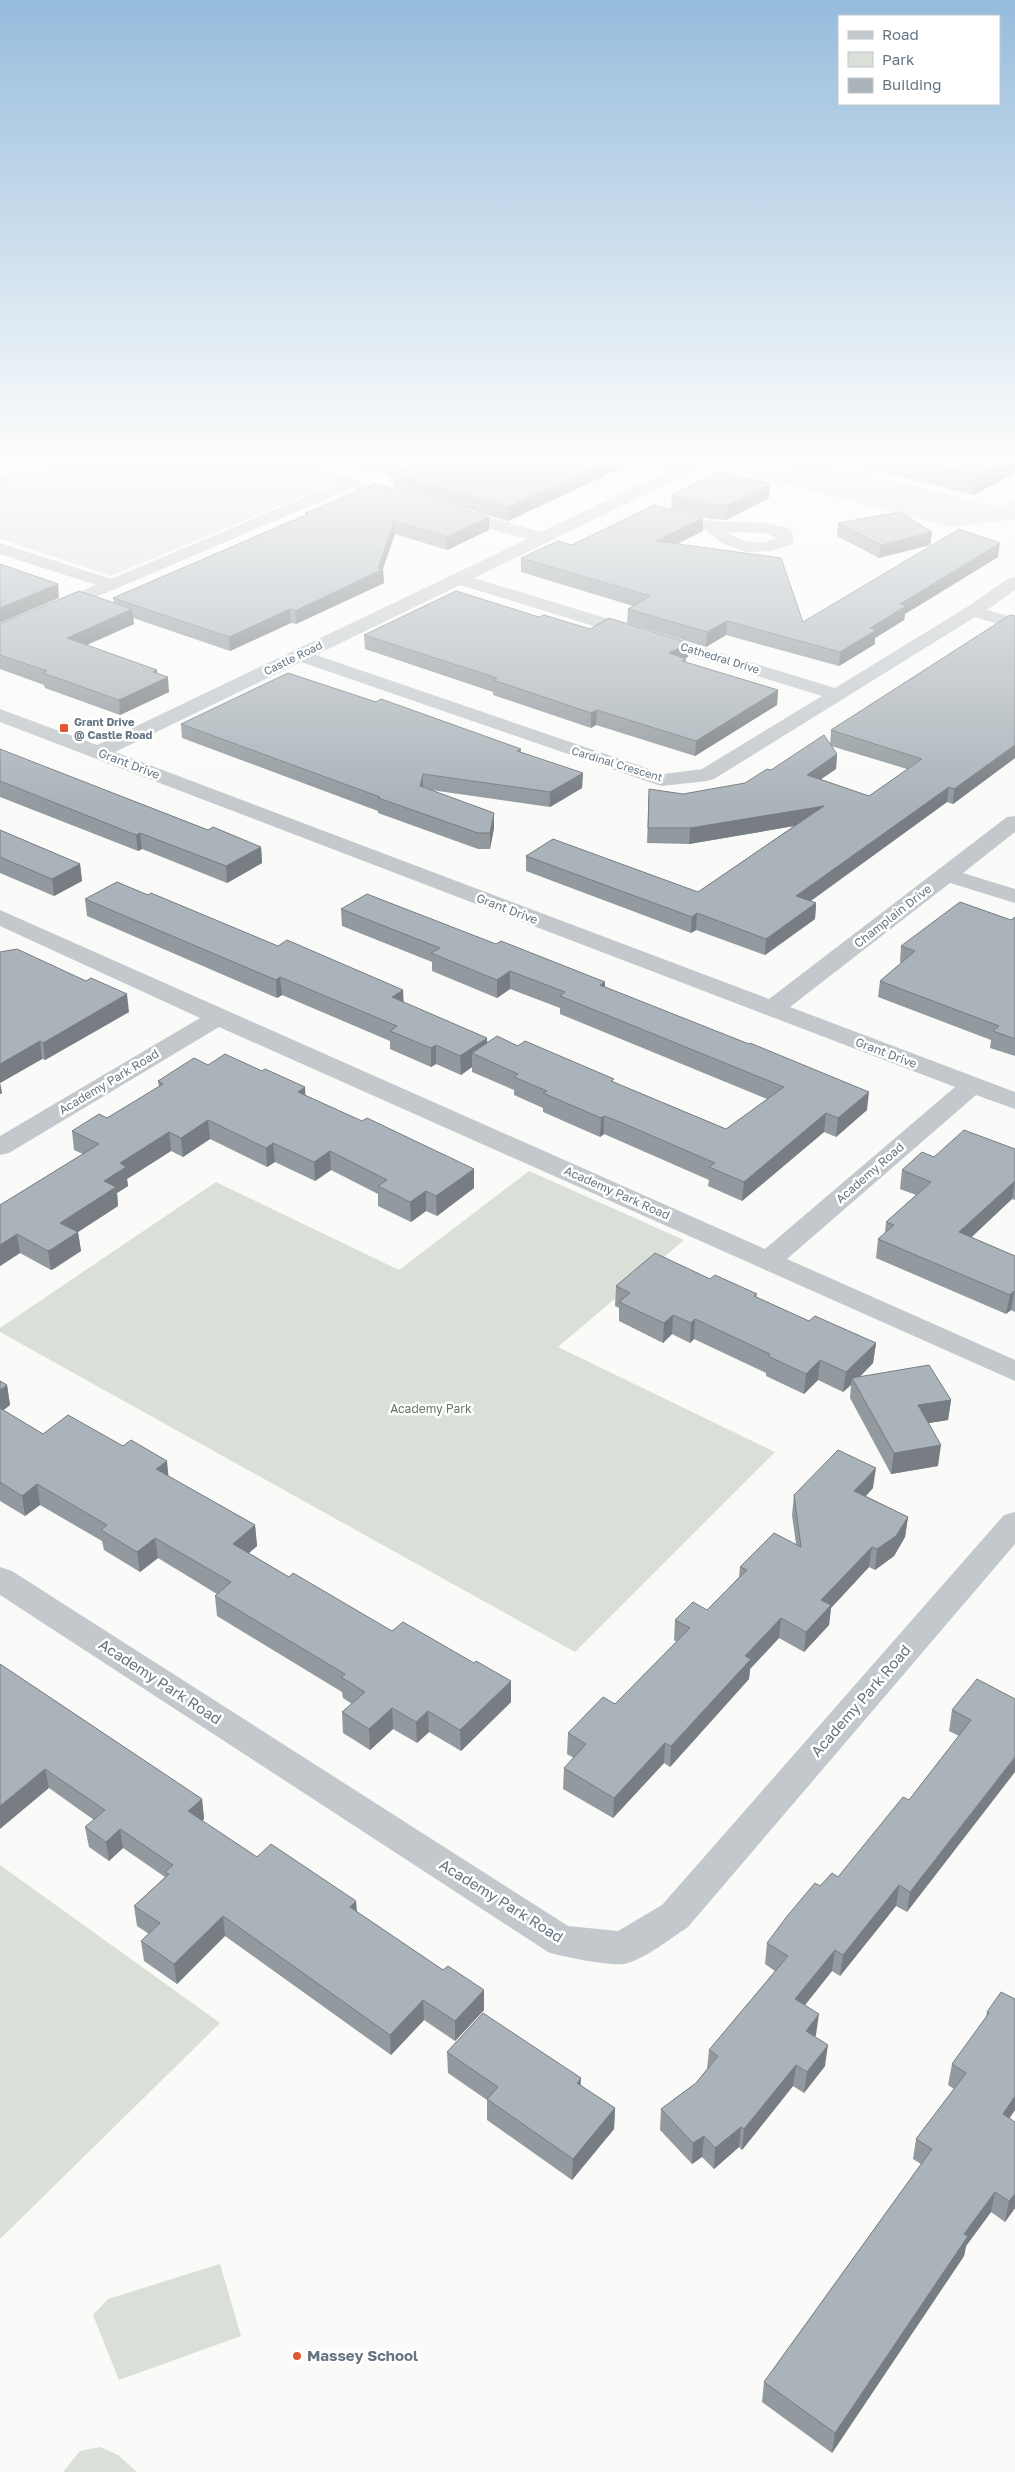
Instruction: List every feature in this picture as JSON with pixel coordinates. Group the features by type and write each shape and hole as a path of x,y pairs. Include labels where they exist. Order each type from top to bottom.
{"street":[{"path":"84,575 110,584"},
{"path":"0,632 131,575"},
{"name":"Castle Road","path":"99,752 467,575"},
{"name":"Cathedral Drive","path":"460,579 836,694"},
{"name":"Cardinal Crescent","path":"299,656 662,780 706,775 973,611 1015,582"},
{"path":"973,611 1015,624"},
{"name":"Grant Drive","path":"1,716 1015,1101"},
{"name":"Champlain Drive","path":"772,1009 1015,822"},
{"path":"947,875 1015,896"},
{"name":"Academy Park Road","path":"0,917 1015,1371"},
{"name":"Academy Park Road","path":"0,1147 218,1016"},
{"name":"Academy Road","path":"768,1261 972,1085"},
{"name":"Academy Park Road","path":"0,1579 561,1941 623,1948 676,1916 1015,1523"}],"green space":[{"name":"Academy Park","path":"529,1171 684,1240 558,1347 775,1452 575,1652 0,1332 0,1328 216,1182 399,1270"},
{"path":"0,1865 220,2023 0,2239"},
{"path":"220,2264 241,2336 119,2380 93,2315 108,2299"},
{"path":"100,2447 118,2455 137,2472 63,2472 80,2451"}],"building":[{"path":"0,575 33,575 58,584 0,608"},
{"path":"166,575 370,575 295,611 290,609 229,637 113,598"},
{"path":"580,575 787,575 803,622 881,575 947,575 900,604 906,606 870,628 876,630 840,652 727,621 707,632 628,609 650,596"},
{"path":"79,591 132,609 67,638 157,670 153,672 168,677 119,700 43,673 47,671 0,655 0,624"},
{"path":"456,591 539,617 544,615 590,629 609,618 689,643 669,653 686,659 682,661 778,690 696,741 597,710 591,713 493,680 497,678 364,635"},
{"path":"1010,615 1015,616 1015,745 954,789 949,787 796,896 816,903 766,939 697,913 692,917 526,856 553,839 698,892 824,806 690,828 648,828 649,789 683,794 745,783 767,769 771,770 824,735 837,754 807,775 869,796 922,759 831,730"},
{"path":"288,673 376,702 381,699 521,749 517,751 583,773 550,792 423,774 420,786 494,813 490,833 478,833 378,798 380,797 181,724"},
{"path":"0,749 208,830 213,827 261,847 226,866 140,833 136,835 0,781"},
{"path":"0,830 80,864 52,879 0,857"},
{"path":"117,882 148,895 151,893 278,946 287,940 403,990 392,997 487,1038 460,1056 436,1045 431,1048 390,1031 397,1026 280,977 276,980 85,899"},
{"path":"367,894 496,944 501,941 605,982 600,985 750,1043 869,1092 838,1118 826,1113 744,1182 709,1167 715,1163 620,1122 604,1116 601,1118 543,1093 547,1091 514,1077 518,1074 472,1053 497,1036 518,1046 525,1041 614,1079 611,1081 726,1129 784,1087 560,996 565,992 510,971 497,980 431,953 440,948 341,909"},
{"path":"960,902 1011,920 1015,917 1015,1039 993,1031 999,1026 880,981 915,951 901,946"},
{"path":"17,949 86,981 91,978 127,994 43,1043 40,1041 0,1064 0,952"},
{"path":"225,1054 262,1071 265,1069 305,1087 298,1092 362,1121 367,1118 474,1169 436,1196 426,1191 410,1202 378,1186 387,1180 330,1151 314,1162 273,1143 266,1148 208,1120 181,1138 169,1132 120,1163 126,1167 104,1181 116,1187 60,1223 78,1232 52,1249 48,1251 17,1234 0,1245 0,1205 99,1144 72,1131 99,1114 107,1118 163,1084 158,1081 194,1058 208,1065"},
{"path":"964,1130 1015,1149 1015,1181 959,1232 1015,1256 1015,1291 1010,1295 878,1239 894,1225 886,1222 931,1182 902,1170 922,1152 934,1157"},
{"path":"655,1253 710,1279 715,1275 757,1294 754,1296 809,1321 815,1316 876,1343 846,1372 820,1360 806,1374 768,1356 770,1354 695,1319 691,1323 673,1315 664,1323 619,1302 630,1293 616,1286"},
{"path":"929,1365 951,1400 918,1405 941,1445 894,1453 852,1378"},
{"path":"0,1381 7,1385 0,1390"},
{"path":"0,1408 43,1434 68,1415 123,1446 131,1440 167,1461 156,1469 255,1525 233,1544 289,1577 293,1573 392,1631 403,1622 474,1663 476,1661 511,1681 460,1730 428,1711 416,1722 392,1708 369,1729 342,1712 365,1692 341,1677 345,1674 215,1596 231,1582 155,1538 137,1552 101,1530 107,1525 37,1484 22,1496 0,1482"},
{"path":"838,1450 876,1468 854,1491 908,1517 896,1536 877,1549 872,1547 821,1600 831,1605 806,1632 781,1618 745,1656 751,1659 671,1746 665,1743 614,1798 564,1768 586,1744 568,1733 603,1697 615,1704 690,1628 675,1620 693,1602 707,1610 747,1570 740,1567 774,1533 801,1547 794,1495"},
{"path":"0,1664 202,1799 188,1811 257,1857 271,1844 356,1901 350,1907 443,1970 448,1966 484,1990 455,2021 423,2000 390,2035 223,1916 174,1964 141,1941 160,1923 134,1906 169,1874 165,1872 173,1865 120,1829 106,1842 85,1827 105,1810 45,1769 0,1806"},
{"path":"977,1679 1015,1699 1015,1757 910,1892 899,1885 843,1955 835,1950 795,1999 819,2014 806,2031 828,2045 807,2072 796,2065 744,2129 741,2127 715,2148 704,2136 693,2143 661,2109 696,2083 718,2056 709,2050 788,1956 767,1943 788,1915 815,1883 820,1886 832,1873 838,1877 903,1797 909,1800 971,1720 952,1710"},
{"path":"1001,1992 1015,1999 1015,2096 1003,2114 1015,2122 1015,2194 1009,2201 995,2192 964,2234 968,2236 835,2433 764,2382 932,2149 916,2139 966,2073 952,2064 989,2013 987,2012"},
{"path":"483,2013 581,2078 577,2083 615,2108 573,2159 487,2099 498,2087 447,2052"}],"place":[{"name":"Grant Drive @ Castle Road","path":"64,728"},
{"name":"Massey School","path":"297,2356"}]}
